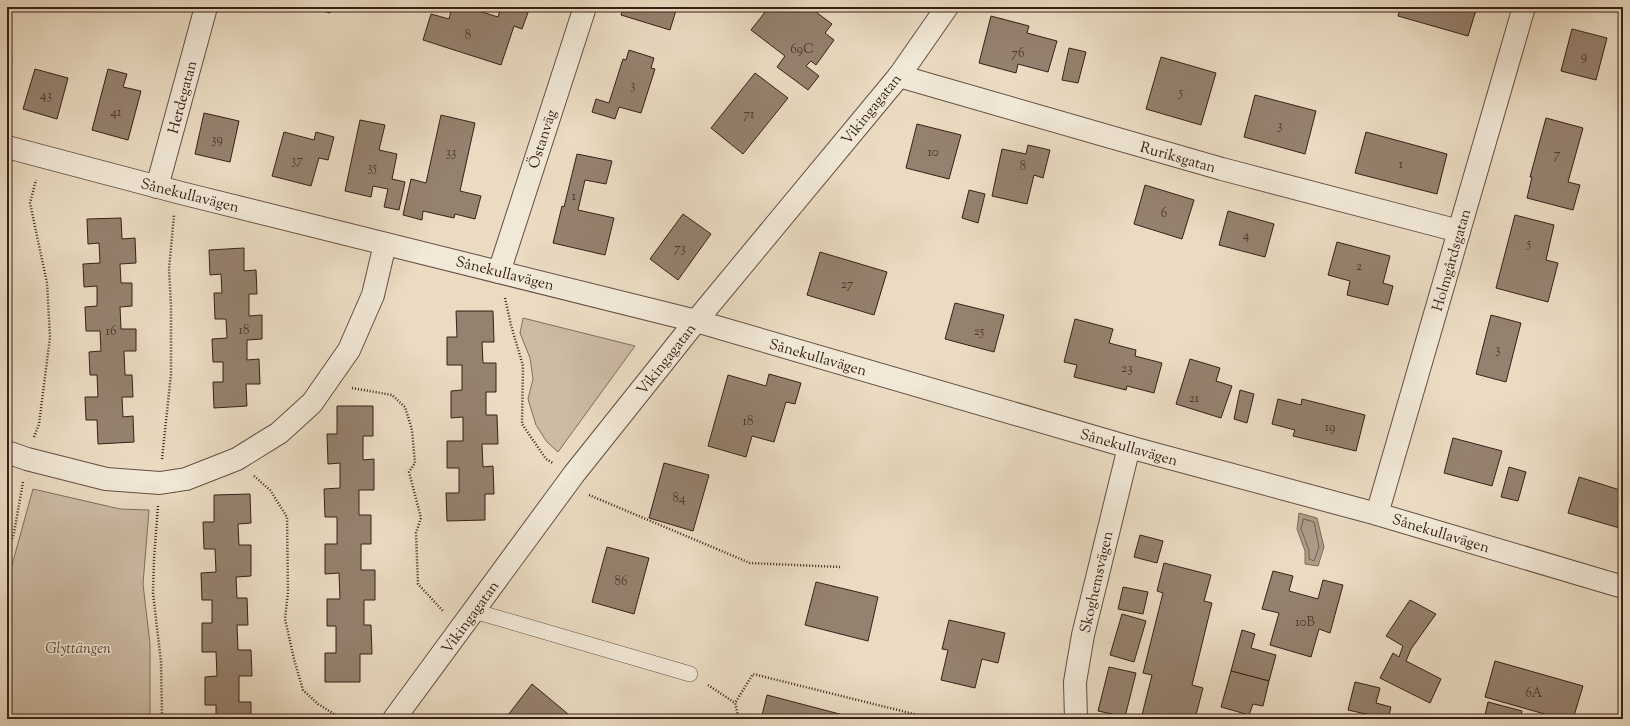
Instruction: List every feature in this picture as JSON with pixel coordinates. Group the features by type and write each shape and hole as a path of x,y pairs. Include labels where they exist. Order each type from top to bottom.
{"street":[{"name":"Herdegatan","path":"158,187 206,7"},
{"name":"Östanväg","path":"499,272 584,7"},
{"name":"Vikingagatan","path":"394,719 570,480 696,321 899,76 947,7"},
{"name":"Holmgårdsgatan","path":"1377,514 1524,7"},
{"name":"Ruriksgatan","path":"899,76 1222,170 1459,231"},
{"name":"Sånekullavägen","path":"7,147 181,193 696,321 1129,447 1377,514 1623,587"},
{"path":"7,452 27,459 106,479 160,482 186,479 236,459 279,432 312,403 329,380 349,350 373,295 384,244"},
{"name":"Skoghemsvägen","path":"1076,719 1075,682 1084,635 1129,447"}],"lane":[{"path":"474,611 690,674"}],"path":[{"path":"7,554 14,533 27,459 39,424 50,337 47,283 30,203 40,167 45,157"},
{"path":"162,719 161,662 153,593 154,558 166,406 171,374 172,306 169,268 174,214 181,193"},
{"path":"499,272 511,325 523,366 522,424 546,459 570,480 750,563 840,568"},
{"path":"329,380 355,390 392,395 405,407 412,430 415,463 409,472 421,518 416,533 418,584 460,630"},
{"path":"236,459 270,490 287,517 288,592 285,619 294,659 303,690 318,704 342,719"},
{"path":"690,674 734,703 739,719"},
{"path":"734,703 752,674 934,718"}],"green space":[{"path":"523,318 635,346 558,452 547,442 536,425 528,399 533,379 530,358 520,333"},
{"name":"Glyttängen","path":"33,489 120,509 149,510 143,584 150,644 150,719 7,719 7,583"}],"water":[{"path":"1299,513 1317,518 1324,547 1318,566 1305,564 1305,551 1297,529"}],"building":[{"path":"309,7 331,7 330,13"},
{"path":"452,7 466,7 498,17 501,7 530,7 522,29 514,26 501,65 423,40 431,14 449,19"},
{"path":"624,7 677,7 670,30 621,15"},
{"path":"769,7 820,7 816,12 832,24 825,33 834,40 816,65 811,61 806,66 819,76 808,90 777,67 785,56 751,30"},
{"path":"1401,7 1477,7 1468,36 1398,16"},
{"path":"991,16 1029,26 1027,33 1057,41 1048,72 1018,64 1016,73 979,63"},
{"path":"1572,29 1607,38 1596,80 1561,71"},
{"path":"1069,48 1086,52 1078,83 1062,80"},
{"path":"629,50 654,58 651,68 655,69 641,113 619,107 615,119 592,112 596,99 609,103 623,59 626,60"},
{"path":"7,57 12,58 7,79"},
{"path":"1161,57 1216,73 1201,125 1146,109"},
{"path":"35,69 68,78 57,119 23,109"},
{"path":"108,69 127,74 123,87 141,91 128,140 92,130"},
{"path":"755,73 788,98 743,154 711,128"},
{"path":"1255,95 1316,111 1305,154 1244,137"},
{"path":"204,113 239,121 230,162 195,154"},
{"path":"441,115 475,123 460,191 481,196 475,219 455,214 454,218 423,211 422,220 403,215 411,179 426,183"},
{"path":"1546,118 1583,128 1568,182 1580,185 1573,210 1527,198 1532,177 1530,177"},
{"path":"360,120 385,125 379,150 397,154 392,179 405,182 399,210 384,207 388,189 373,186 371,197 345,191"},
{"path":"917,124 961,135 949,179 906,168"},
{"path":"284,132 314,140 316,132 334,137 328,160 319,158 311,186 272,176"},
{"path":"1366,132 1447,154 1437,194 1355,173"},
{"path":"1028,145 1050,150 1043,178 1034,175 1027,204 992,196 1002,149 1026,154"},
{"path":"577,154 612,161 606,184 585,180 578,210 614,218 605,255 553,243 562,206 564,207"},
{"path":"1145,185 1194,200 1182,239 1134,224"},
{"path":"969,190 985,194 978,223 962,218"},
{"path":"1228,211 1274,224 1265,257 1219,245"},
{"path":"683,214 711,234 678,280 650,259"},
{"path":"1515,215 1554,225 1546,260 1558,263 1548,302 1496,288"},
{"path":"121,218 122,239 135,238 136,263 120,264 121,283 132,283 132,306 120,307 121,329 136,329 136,351 124,351 125,375 132,375 133,397 122,397 123,417 133,416 134,442 98,444 97,420 86,420 85,397 98,397 97,375 90,375 89,352 101,351 100,331 86,331 85,307 97,306 97,286 84,287 83,264 100,263 99,243 88,244 87,219"},
{"path":"1337,242 1390,256 1383,283 1393,286 1388,305 1347,295 1350,281 1328,275"},
{"path":"244,248 244,271 256,270 257,294 249,294 249,316 262,315 262,339 247,340 247,360 259,359 260,384 246,384 247,406 214,408 213,382 223,382 223,362 213,362 212,339 227,338 226,319 215,319 214,293 222,293 221,274 210,275 209,250"},
{"path":"820,252 887,272 874,315 807,295"},
{"path":"7,295 9,295 10,319 7,320"},
{"path":"955,303 1004,315 994,352 945,339"},
{"path":"456,311 493,311 494,342 482,342 483,363 496,363 496,392 486,392 486,415 497,415 498,444 482,444 483,467 493,466 494,494 485,494 485,520 447,521 446,493 459,493 459,468 447,468 447,441 463,441 463,417 451,418 451,391 462,390 462,365 447,365 447,337 457,337"},
{"path":"1491,315 1521,323 1506,382 1476,374"},
{"path":"1075,319 1113,329 1109,343 1136,350 1135,356 1162,363 1154,393 1127,386 1126,390 1074,377 1077,365 1064,362"},
{"path":"1190,359 1220,368 1216,381 1232,386 1221,418 1176,404"},
{"path":"769,374 801,383 795,404 786,402 774,442 752,436 746,457 708,446 728,375 766,386"},
{"path":"1240,390 1254,394 1247,423 1234,419"},
{"path":"1278,399 1301,405 1302,399 1365,415 1356,451 1293,436 1295,430 1272,424"},
{"path":"337,406 373,406 373,436 363,436 363,460 374,459 374,490 359,490 359,515 371,515 371,544 361,544 361,570 375,570 375,600 364,600 364,625 371,625 372,654 360,654 360,682 325,682 325,653 336,653 336,626 327,626 327,599 340,599 339,573 325,574 325,544 337,544 337,517 325,517 324,489 340,488 340,463 328,464 327,434 337,434"},
{"path":"1453,438 1502,451 1492,486 1444,473"},
{"path":"664,463 709,475 693,531 649,518"},
{"path":"1509,467 1526,472 1518,501 1501,497"},
{"path":"1579,477 1623,491 1623,529 1568,513"},
{"path":"250,494 251,523 238,524 239,545 251,545 251,576 236,577 237,598 247,598 248,625 237,625 238,650 251,650 252,676 239,676 239,702 251,702 251,719 216,719 216,705 205,705 205,677 217,676 216,652 202,652 202,623 212,623 212,600 202,600 201,573 216,572 215,549 204,549 203,522 214,522 214,495"},
{"path":"1140,535 1163,541 1157,563 1134,557"},
{"path":"607,547 649,558 634,614 592,602"},
{"path":"1164,563 1211,575 1204,601 1212,603 1192,685 1203,688 1195,719 1141,719 1152,675 1143,673 1163,593 1157,591"},
{"path":"1273,571 1293,576 1289,591 1318,599 1323,580 1343,585 1330,633 1319,629 1311,657 1270,645 1279,613 1262,609"},
{"path":"816,582 878,597 868,641 805,625"},
{"path":"1123,587 1148,592 1143,614 1118,609"},
{"path":"1410,600 1436,614 1411,649 1406,661 1441,679 1430,703 1380,678 1393,653 1399,657 1403,646 1386,636"},
{"path":"1122,614 1146,621 1134,662 1110,655"},
{"path":"949,620 1005,633 998,663 982,659 975,688 941,680 948,650 942,649"},
{"path":"1242,630 1255,634 1251,648 1276,655 1269,681 1231,671"},
{"path":"1495,661 1583,686 1573,719 1562,719 1485,697"},
{"path":"1109,667 1136,673 1125,717 1098,711"},
{"path":"1231,671 1269,681 1263,706 1253,704 1249,715 1221,707"},
{"path":"1355,682 1380,688 1376,703 1391,707 1388,719 1348,710"},
{"path":"532,684 574,719 505,719"},
{"path":"767,695 851,717 850,719 761,719"},
{"path":"1488,702 1522,711 1520,719 1484,719"}]}
